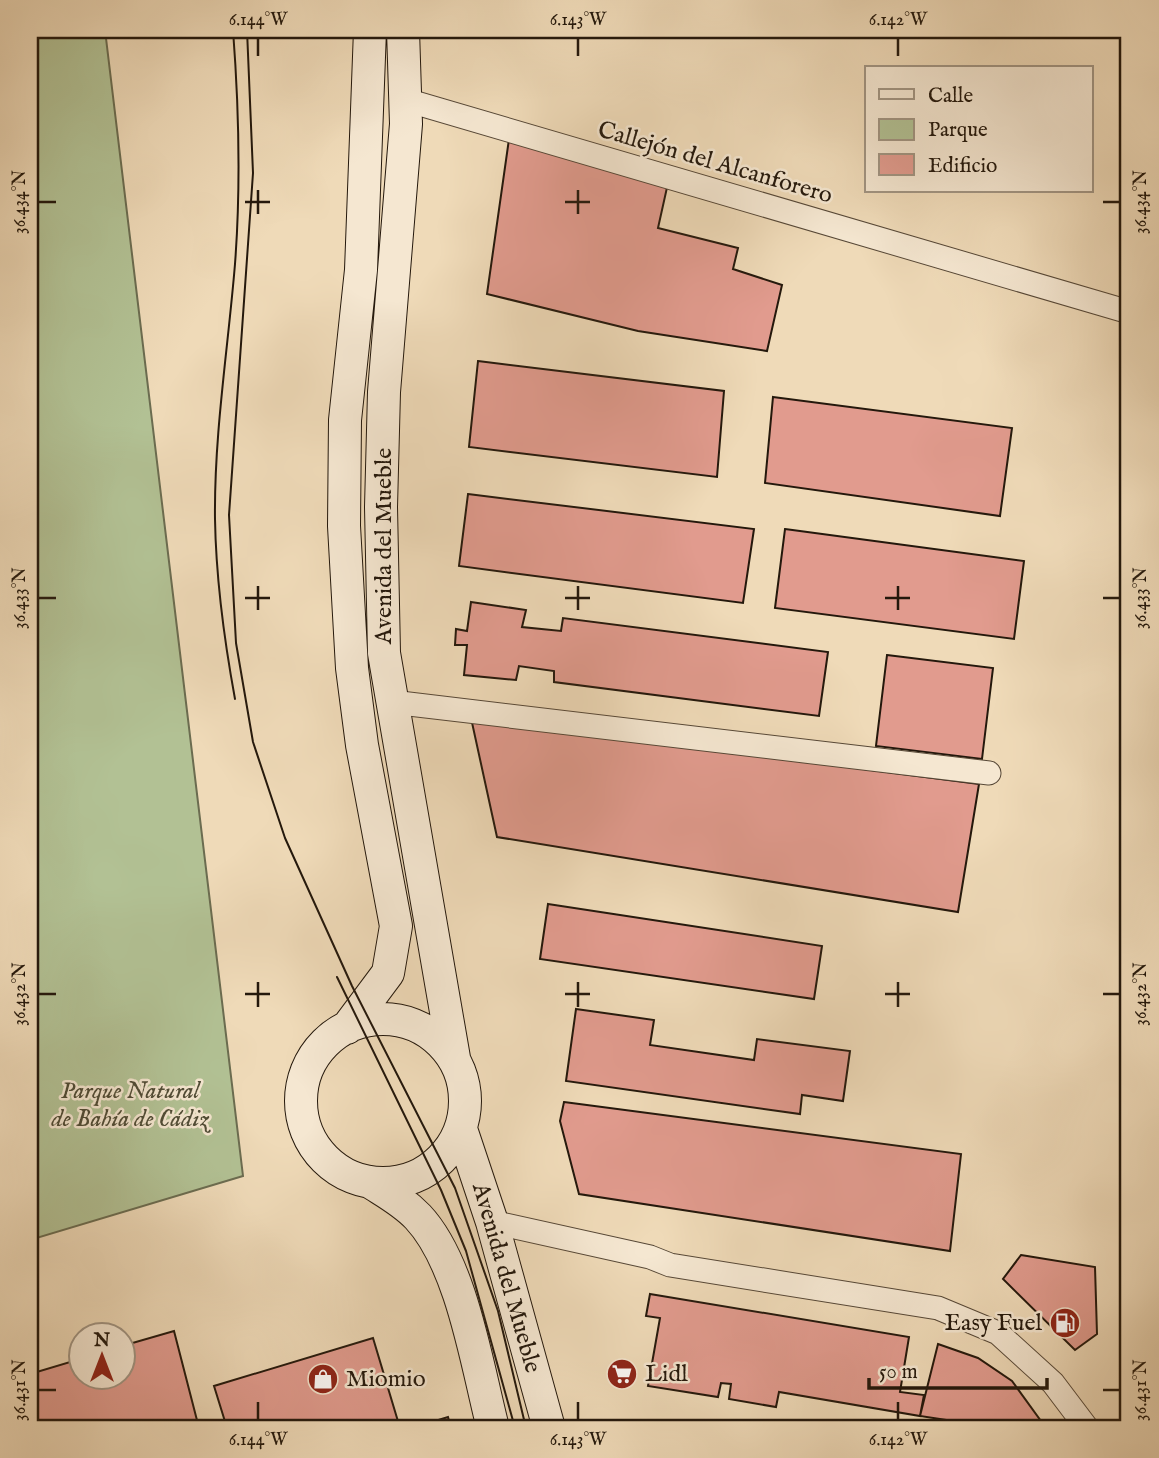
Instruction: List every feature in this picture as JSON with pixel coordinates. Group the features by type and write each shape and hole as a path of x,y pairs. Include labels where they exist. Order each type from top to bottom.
{"main road":[{"name":"Avenida del Mueble","path":"347,1028 388,973 396,926 360,732 352,668 344,526 345,420 361,270 370,30"},
{"name":"Avenida del Mueble","path":"403,30 406,100 397,270 384,392 381,507 384,653 453,1058"},
{"path":"392,1020 411,1024 442,1043 453,1058 465,1093 461,1129 453,1146 430,1169 401,1181 370,1182 340,1171 317,1150 306,1131 301,1110 302,1089 308,1068 331,1038 366,1021 392,1020"},
{"name":"Avenida del Mueble","path":"461,1129 492,1222 549,1428"},
{"name":"Avenida del Mueble","path":"370,1182 416,1215 442,1254 456,1286 493,1428"}],"street":[{"name":"Callejón del Alcanforero","path":"406,100 1129,312"},
{"path":"392,702 989,773"},
{"path":"492,1222 650,1257 670,1265 938,1308 998,1333 1053,1383 1087,1428"}],"green space":[{"name":"Parque Natural de Bahía de Cádiz","path":"30,30 105,30 243,1176 30,1240"}],"building":[{"path":"509,139 668,183 658,228 738,248 733,269 782,285 767,351 638,331 487,294"},
{"path":"478,361 724,391 717,477 469,447"},
{"path":"773,397 1012,428 1000,516 765,483"},
{"path":"468,494 754,529 743,603 459,566"},
{"path":"785,529 1024,561 1014,639 775,608"},
{"path":"471,602 526,610 522,627 561,631 563,618 828,652 819,716 554,682 554,671 519,666 516,680 464,675 467,645 455,645 456,629 467,631"},
{"path":"887,655 993,668 982,759 876,746"},
{"path":"471,718 979,784 958,912 497,837"},
{"path":"548,904 822,946 814,999 540,959"},
{"path":"576,1009 654,1020 650,1045 754,1060 757,1039 850,1051 843,1101 802,1095 800,1114 566,1081"},
{"path":"564,1102 961,1154 950,1251 579,1194 560,1121"},
{"path":"1021,1255 1095,1267 1097,1334 1075,1350 1003,1279"},
{"path":"650,1294 909,1337 900,1392 924,1395 920,1416 779,1392 776,1407 729,1399 731,1384 721,1383 718,1397 648,1386 660,1318 646,1316"},
{"path":"174,1331 199,1428 30,1428 30,1374 66,1363 66,1392 136,1392 136,1342"},
{"path":"373,1338 400,1428 227,1428 214,1386"},
{"path":"938,1344 978,1358 1012,1381 1046,1428 969,1428 953,1421 920,1416"},
{"path":"448,1417 451,1428 412,1428"}],"tram line":[{"path":"233,30 238,117 238,205 235,264 219,423 215,519 221,609 235,699"},
{"path":"247,30 253,173 229,515 236,643 253,742 285,838 352,986 455,1188 498,1311 526,1428"},
{"path":"337,977 441,1190 466,1251 515,1428"}],"place":[{"name":"Easy Fuel","path":"1065,1323"},
{"name":"Lidl","path":"622,1374"},
{"name":"Miomio","path":"323,1379"}]}
